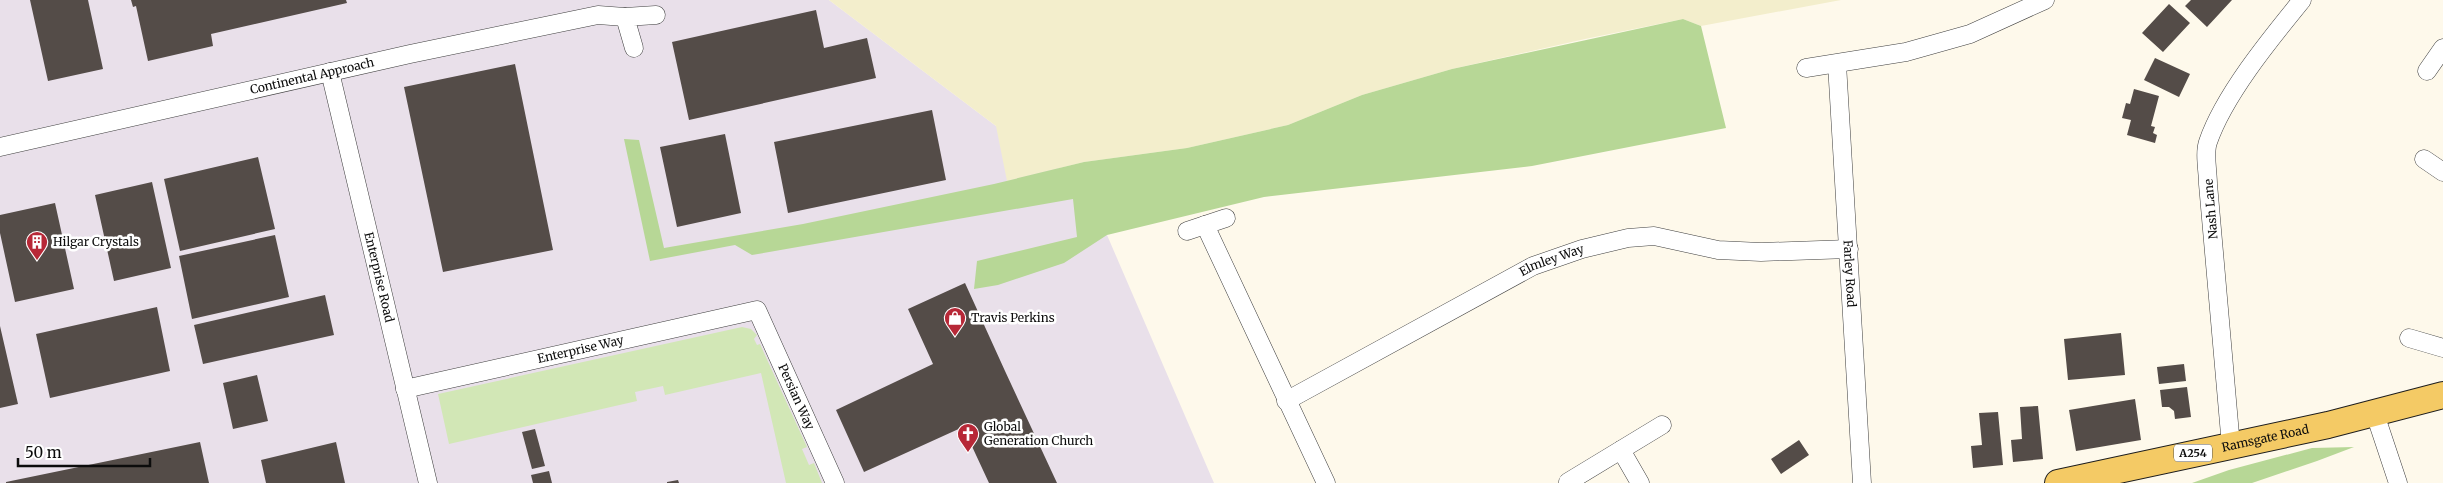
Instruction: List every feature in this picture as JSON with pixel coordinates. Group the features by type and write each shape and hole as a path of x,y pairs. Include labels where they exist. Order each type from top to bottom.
{"main road":[{"name":"Ramsgate Road","path":"2058,483 2375,414 2443,395"}],"street":[{"path":"1806,68 1906,52 1970,34 2045,0"},
{"name":"Nash Lane","path":"2231,446 2208,184 2207,144 2224,108 2274,34 2302,0"},
{"name":"Continental Approach","path":"0,147 330,72 598,15 625,17 656,16"},
{"path":"625,17 634,48"},
{"path":"2427,70 2442,50"},
{"name":"Farley Road","path":"1837,64 1862,483"},
{"name":"Enterprise Road","path":"330,72 428,483"},
{"path":"2424,159 2442,171"},
{"path":"1187,231 1226,218"},
{"path":"1206,225 1286,401 1326,483"},
{"name":"Elmley Way","path":"1286,401 1533,266 1582,249 1628,238 1654,236 1718,250 1761,252 1849,249"},
{"name":"Enterprise Way","path":"405,389 757,310"},
{"name":"Persian Way","path":"757,310 834,483"},
{"path":"2409,338 2433,349"},
{"path":"2375,414 2398,483"},
{"path":"1568,482 1662,425"},
{"path":"1621,450 1640,483"}],"shaded area":[{"path":"0,0 829,0 996,126 1081,184 1107,235 1214,483 0,483"},
{"path":"829,0 1841,0 1701,26 1683,19 1585,39 1452,69 1362,95 1288,125 1187,148 1084,162 1007,181 996,126"}],"green space":[{"path":"1683,19 1701,26 1726,128 1532,166 1264,197 1107,235 1064,263 998,285 974,289 977,261 1077,237 1073,199 752,255 735,245 650,261 624,139 639,140 664,248 803,224 994,184 1084,162 1187,148 1288,125 1362,95 1452,69"},
{"path":"742,327 751,329 757,335 754,339 757,345 760,344 807,447 802,449 809,465 814,463 822,483 786,483 761,373 665,395 663,386 635,392 637,401 449,444 438,394"},
{"path":"2354,447 2252,483 2192,483 2229,470 2312,448"}],"building":[{"path":"30,0 88,0 103,69 48,81"},
{"path":"131,0 346,0 347,3 211,34 213,46 148,61 136,6 133,7"},
{"path":"2191,0 2232,0 2207,27 2185,6"},
{"path":"2169,4 2190,23 2163,52 2142,33"},
{"path":"816,10 824,48 867,38 876,78 689,120 672,42"},
{"path":"2155,58 2190,74 2179,97 2144,80"},
{"path":"515,64 553,250 443,272 404,87"},
{"path":"2134,89 2159,96 2151,126 2155,127 2153,133 2157,135 2155,143 2127,135 2131,120 2122,118 2126,103 2130,104"},
{"path":"932,110 946,180 788,213 774,142"},
{"path":"725,134 741,213 677,227 660,147"},
{"path":"258,157 275,229 180,251 164,179"},
{"path":"152,182 171,268 114,281 95,195"},
{"name":"Hilgar Crystals","path":"55,203 74,289 15,302 0,233 0,215"},
{"path":"275,235 289,297 192,319 179,256"},
{"path":"965,283 1057,483 989,483 963,427 864,472 836,410 933,364 908,309"},
{"path":"325,295 334,335 203,364 194,325"},
{"path":"157,307 170,371 50,398 36,334"},
{"path":"0,326 18,404 0,408"},
{"path":"2121,333 2125,375 2068,380 2064,339"},
{"path":"2184,364 2186,381 2159,384 2157,367"},
{"path":"257,375 268,421 233,429 223,383"},
{"path":"2187,387 2191,417 2175,419 2174,411 2169,407 2162,407 2160,390"},
{"path":"2135,399 2141,440 2076,451 2069,410"},
{"path":"2038,406 2043,459 2013,462 2011,440 2022,439 2020,407"},
{"path":"1998,412 2003,465 1973,468 1971,446 1982,445 1979,413"},
{"path":"535,429 545,466 532,469 522,432"},
{"path":"1799,440 1809,455 1781,474 1771,459"},
{"path":"200,442 209,483 6,483 6,482"},
{"path":"336,442 345,483 266,483 261,460"},
{"path":"549,471 552,483 533,483 531,475"},
{"path":"678,480 679,483 667,483 667,482"}],"place":[{"name":"Hilgar Crystals","path":"37,261"},
{"name":"Travis Perkins","path":"955,337"},
{"name":"Global Generation Church","path":"968,453"}]}
